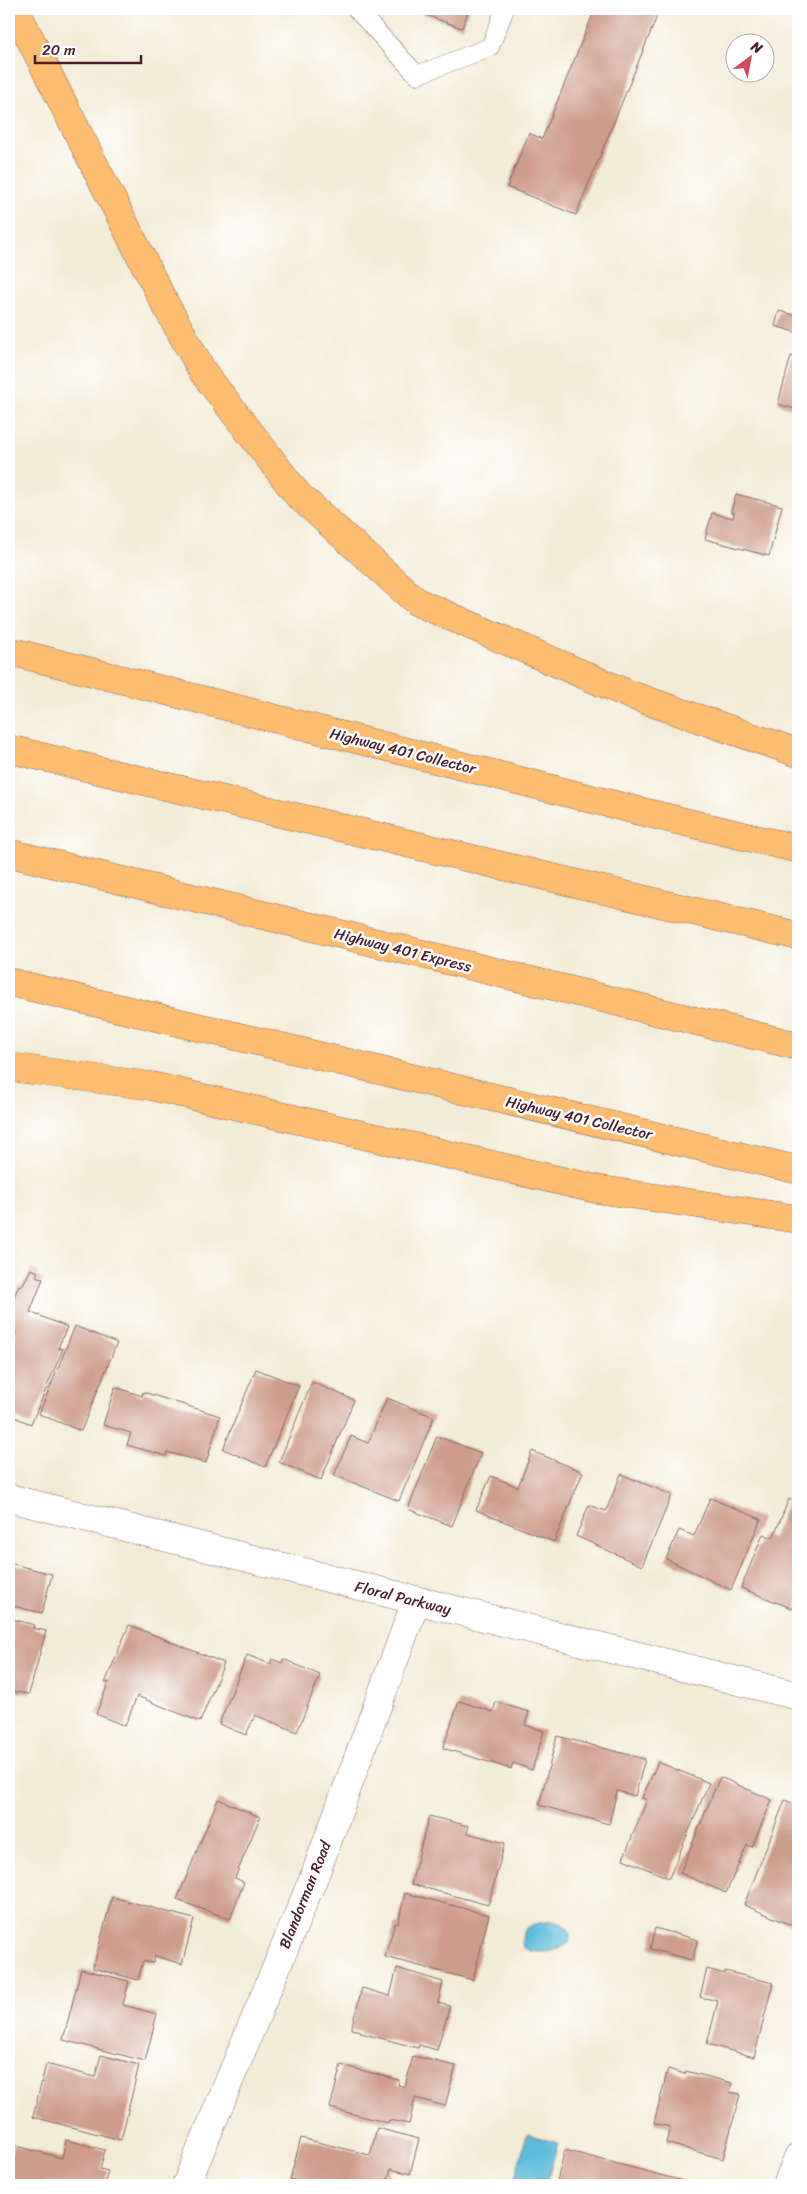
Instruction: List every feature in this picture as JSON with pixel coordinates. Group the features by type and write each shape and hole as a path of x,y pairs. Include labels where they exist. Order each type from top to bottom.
{"highway":[{"path":"15,9 163,300 203,372 298,495 417,602 628,694 798,753"},
{"name":"Highway 401 Collector","path":"9,651 620,806 798,848"},
{"path":"9,749 798,936"},
{"name":"Highway 401 Express","path":"9,853 798,1046"},
{"name":"Highway 401 Collector","path":"9,982 798,1170"},
{"path":"9,1067 151,1086 596,1189 798,1219"}],"street":[{"name":"Floral Parkway","path":"9,1498 798,1696"},
{"name":"Blandorman Road","path":"186,2185 316,1872 416,1601"},
{"path":"787,2185 798,2157"}],"lane":[{"path":"356,9 416,75 490,47 505,9"}],"water":[{"path":"552,1921 564,1925 569,1930 569,1943 559,1949 546,1952 528,1950 523,1947 522,1940 525,1930 540,1923"},
{"path":"527,2134 558,2143 546,2185 513,2185"}],"building":[{"path":"409,9 469,9 462,28"},
{"path":"595,9 660,9 576,215 507,187 529,133 542,139"},
{"path":"779,311 798,316 798,333 775,326"},
{"path":"791,356 798,358 798,410 778,404"},
{"path":"736,494 782,506 769,556 705,539 712,513 733,518 734,512 731,512"},
{"path":"31,1269 38,1272 36,1276 43,1279 30,1312 67,1327 58,1348 63,1349 31,1424 9,1415 9,1351 16,1333 9,1330 9,1308 19,1285 22,1286"},
{"path":"75,1326 117,1343 81,1431 39,1414"},
{"path":"256,1369 299,1386 265,1467 223,1449"},
{"path":"312,1382 354,1400 321,1480 279,1462"},
{"path":"115,1387 142,1396 143,1392 220,1416 206,1463 167,1452 166,1456 127,1445 131,1433 103,1425"},
{"path":"387,1398 434,1417 399,1501 334,1475 351,1436 368,1443"},
{"path":"437,1436 481,1453 452,1526 408,1509"},
{"path":"532,1451 583,1472 554,1542 476,1510 491,1476 518,1487"},
{"path":"621,1474 672,1495 642,1566 576,1536 589,1505 606,1511"},
{"path":"710,1498 761,1519 731,1590 666,1559 679,1530 694,1536"},
{"path":"789,1499 798,1503 798,1604 796,1610 741,1588 763,1534 773,1538"},
{"path":"9,1563 52,1574 42,1613 9,1605"},
{"path":"9,1618 34,1625 33,1628 46,1631 29,1694 9,1691"},
{"path":"129,1625 224,1663 200,1722 137,1696 125,1726 96,1714 109,1682 105,1683"},
{"path":"247,1655 270,1664 272,1659 282,1663 283,1659 320,1675 297,1732 255,1715 246,1735 219,1724"},
{"path":"459,1701 493,1712 496,1702 529,1712 525,1725 544,1731 532,1770 513,1763 511,1769 443,1748"},
{"path":"557,1736 645,1759 635,1796 617,1791 609,1824 539,1805"},
{"path":"658,1762 709,1783 669,1878 623,1859 647,1800 642,1798"},
{"path":"720,1777 772,1800 752,1847 747,1845 726,1893 680,1873"},
{"path":"218,1799 260,1817 235,1878 244,1882 230,1919 177,1900"},
{"path":"785,1800 798,1806 798,1921 796,1927 744,1905"},
{"path":"429,1816 469,1826 467,1833 505,1843 488,1905 411,1884"},
{"path":"405,1893 489,1915 473,1980 385,1957 395,1923 398,1924"},
{"path":"112,1897 194,1919 182,1964 155,1956 153,1963 143,1961 138,1980 93,1968"},
{"path":"655,1928 698,1940 692,1960 650,1949"},
{"path":"397,1968 443,1982 438,2003 450,2006 437,2050 419,2045 418,2048 351,2029 362,1988 390,1996"},
{"path":"81,1969 129,1981 123,2005 157,2014 145,2061 63,2040"},
{"path":"707,1969 725,1974 725,1971 773,1983 754,2057 707,2044 718,2001 700,1997"},
{"path":"101,2055 139,2065 121,2140 33,2117 46,2064 95,2077"},
{"path":"413,2056 456,2066 445,2106 415,2098 409,2124 389,2120 388,2123 330,2108 341,2065 399,2080 398,2085 405,2087"},
{"path":"668,2069 685,2074 686,2071 732,2083 729,2092 740,2094 723,2159 666,2143 670,2127 654,2123"},
{"path":"377,2128 419,2139 410,2174 391,2169 386,2185 308,2185 290,2179 301,2138 370,2155"},
{"path":"66,2140 105,2150 100,2169 108,2171 104,2185 9,2185 9,2162 13,2145 62,2158"},
{"path":"565,2150 683,2181 682,2185 556,2185"}]}
